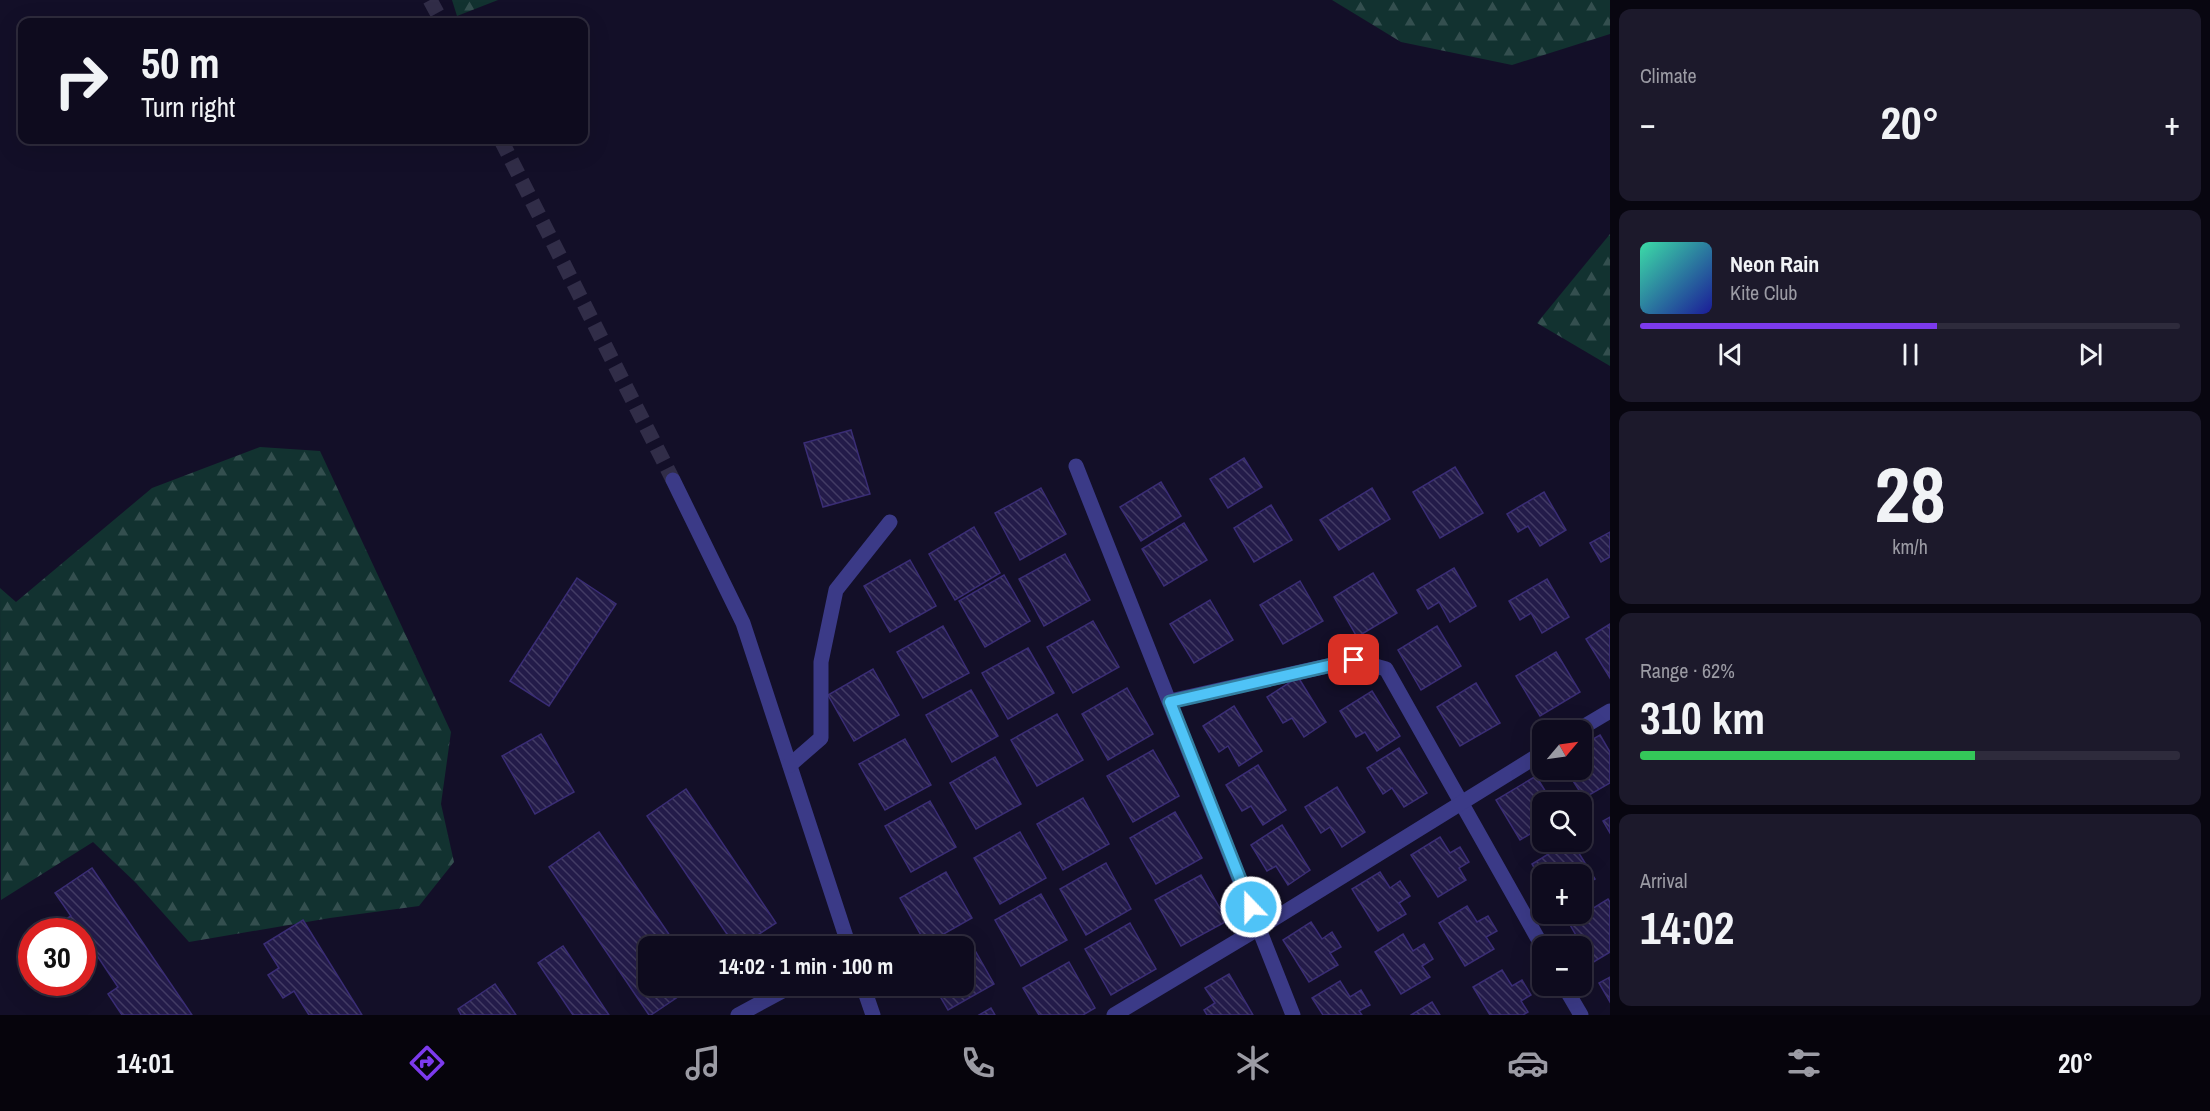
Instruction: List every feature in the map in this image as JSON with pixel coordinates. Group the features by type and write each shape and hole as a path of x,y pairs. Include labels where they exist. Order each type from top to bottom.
{"street":[{"path":"1077,466 1293,1015"},
{"path":"673,480 743,623 846,936"},
{"path":"790,765 821,738 820,662 836,590 890,522"},
{"path":"1170,702 1354,660 1386,669 1536,936"},
{"path":"1592,722 1610,711"},
{"path":"1113,1015 1259,928 1532,759"},
{"path":"738,1015 773,996"},
{"path":"866,996 873,1015"},
{"path":"1570,996 1581,1015"}],"green space":[{"path":"452,0 498,0 457,16"},
{"path":"1332,0 1610,0 1610,34 1512,65 1401,42"},
{"path":"1610,234 1610,366 1537,323"},
{"path":"260,447 320,451 451,732 441,804 454,862 419,906 330,918 189,942 136,883 93,842 1,900 0,588 16,602 152,488"}],"building":[{"path":"851,430 870,494 823,507 804,443"},
{"path":"1244,458 1262,487 1228,508 1210,479"},
{"path":"1455,467 1483,513 1440,538 1413,492"},
{"path":"1161,482 1181,516 1141,541 1120,507"},
{"path":"1041,488 1066,534 1020,560 995,513"},
{"path":"1372,488 1390,519 1339,550 1320,520"},
{"path":"1544,492 1566,530 1540,546 1528,526 1518,532 1507,514"},
{"path":"1271,505 1292,540 1254,562 1234,528"},
{"path":"1184,523 1207,560 1164,586 1142,549"},
{"path":"974,527 1000,573 955,600 929,554"},
{"path":"1610,532 1610,557 1601,562 1590,543"},
{"path":"1065,554 1090,600 1044,626 1019,579"},
{"path":"910,560 936,606 890,632 864,586"},
{"path":"1454,568 1476,606 1450,622 1439,602 1428,609 1417,590"},
{"path":"1373,573 1397,613 1357,637 1334,597"},
{"path":"1004,575 1030,621 985,647 959,601"},
{"path":"577,578 616,604 549,706 510,681"},
{"path":"1547,579 1569,617 1542,633 1531,613 1520,620 1509,601"},
{"path":"1300,581 1323,621 1283,644 1260,605"},
{"path":"1210,600 1233,640 1194,663 1170,624"},
{"path":"1093,621 1119,667 1073,693 1047,647"},
{"path":"1610,624 1610,678 1586,639"},
{"path":"943,626 969,673 923,698 897,652"},
{"path":"1437,626 1461,666 1421,690 1398,650"},
{"path":"1028,648 1054,693 1008,719 982,673"},
{"path":"1556,652 1580,692 1540,716 1516,676"},
{"path":"873,669 899,715 854,741 828,695"},
{"path":"1298,677 1326,722 1304,737 1292,718 1283,723 1267,697"},
{"path":"1476,683 1500,723 1460,746 1437,707"},
{"path":"1127,688 1153,734 1108,760 1082,714"},
{"path":"971,690 998,736 952,762 926,715"},
{"path":"1372,691 1400,736 1377,751 1365,732 1356,737 1340,711"},
{"path":"1234,706 1262,751 1239,766 1228,746 1219,752 1203,726"},
{"path":"1057,714 1083,760 1037,786 1011,740"},
{"path":"541,734 574,792 535,814 502,756"},
{"path":"1600,735 1610,752 1610,783 1592,793 1580,792 1572,780 1592,780 1592,740"},
{"path":"905,739 931,785 885,810 859,764"},
{"path":"1399,748 1427,793 1404,807 1392,788 1383,794 1367,768"},
{"path":"1153,750 1179,796 1133,822 1107,776"},
{"path":"995,757 1021,804 976,829 950,783"},
{"path":"1258,765 1286,810 1263,825 1251,806 1242,811 1226,785"},
{"path":"1532,778 1538,780 1546,792 1532,792 1532,833 1520,840 1496,800"},
{"path":"1337,787 1365,832 1342,847 1330,827 1321,833 1305,807"},
{"path":"686,789 776,923 756,936 728,936 647,816"},
{"path":"1083,798 1109,844 1063,870 1037,824"},
{"path":"930,801 956,847 911,872 885,826"},
{"path":"1175,812 1202,858 1156,884 1130,838"},
{"path":"1610,817 1610,833 1603,821"},
{"path":"1282,825 1310,870 1288,885 1276,866 1267,871 1251,845"},
{"path":"599,832 670,936 638,936 638,996 679,996 649,1015 549,867"},
{"path":"1020,832 1046,878 1000,904 974,858"},
{"path":"1440,837 1450,853 1460,847 1469,862 1459,868 1466,880 1438,897 1411,855"},
{"path":"1552,852 1578,852 1586,864 1532,864"},
{"path":"1106,863 1131,909 1086,935 1060,889"},
{"path":"92,868 192,1015 122,1015 108,994 118,987 96,954 96,918 68,918 71,916 55,893"},
{"path":"946,872 972,918 940,936 921,936 900,898"},
{"path":"1380,872 1390,888 1400,881 1410,896 1399,903 1406,914 1378,931 1352,889"},
{"path":"1201,875 1227,921 1181,946 1155,900"},
{"path":"1041,894 1067,940 1021,966 995,920"},
{"path":"1608,899 1610,902 1610,952 1592,963 1592,936 1576,936 1570,924 1592,924 1592,909"},
{"path":"1467,906 1477,922 1488,916 1497,931 1486,937 1494,949 1465,966 1439,923"},
{"path":"303,920 362,1015 309,1015 294,991 283,998 268,975 279,968 264,944"},
{"path":"1311,922 1322,939 1332,932 1341,947 1330,953 1338,965 1309,982 1283,940"},
{"path":"1130,923 1156,969 1111,995 1085,949"},
{"path":"1403,934 1413,951 1424,944 1433,959 1422,966 1430,977 1401,994 1375,952"},
{"path":"563,946 609,1015 573,1015 538,963"},
{"path":"974,949 994,984 974,995"},
{"path":"1069,962 1095,1008 1083,1015 1039,1015 1023,988"},
{"path":"1502,970 1512,986 1522,980 1531,995 1521,1001 1528,1012 1523,1015 1490,1015 1473,987"},
{"path":"1229,974 1253,1015 1207,1015 1204,1010 1215,1003 1205,988"},
{"path":"1610,977 1610,1002 1599,983"},
{"path":"1340,981 1350,997 1361,990 1370,1005 1359,1011 1362,1015 1323,1015 1312,998"},
{"path":"495,984 516,1015 461,1015 458,1009"},
{"path":"940,996 973,996 948,1010"},
{"path":"1432,1002 1440,1015 1411,1015"},
{"path":"991,1008 995,1015 979,1015"}],"tunnel":[{"path":"430,0 440,18"},
{"path":"503,144 673,480"}],"route":[{"path":"1251,907 1170,702 1354,660"}]}
